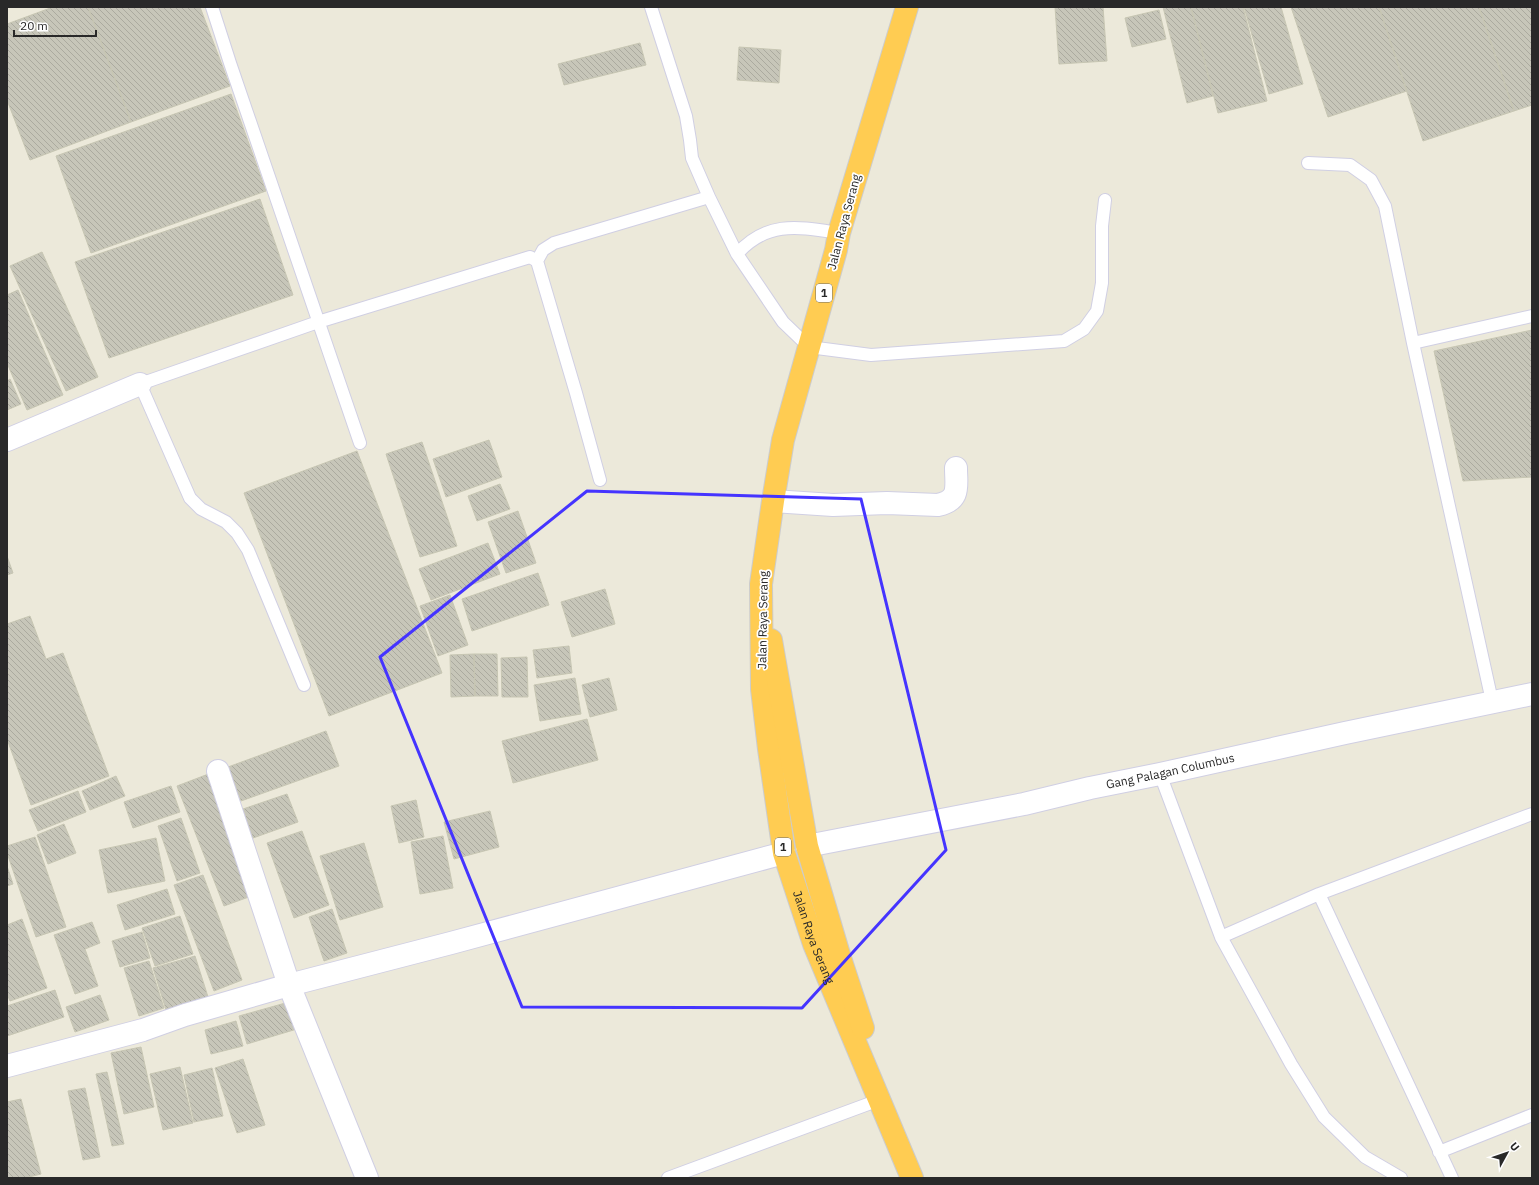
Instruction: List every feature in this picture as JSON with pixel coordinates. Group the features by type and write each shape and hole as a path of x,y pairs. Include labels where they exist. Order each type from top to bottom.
{"highway":[{"name":"Jalan Raya Serang","path":"907,7 839,233 836,250 783,440 761,584 762,689 784,853 814,944 912,1178"},
{"path":"761,584 807,846 840,958 865,1033 878,1097"}],"street":[{"path":"7,440 140,384"},
{"path":"773,500 833,505 887,503 945,504 956,494 956,468"},
{"name":"Gang Palagan Columbus","path":"807,846 1024,804 1090,788 1492,701 1532,694"},
{"path":"218,772 289,985 367,1178"},
{"path":"7,1066 143,1030 185,1015 289,985 784,853"}],"lane":[{"path":"212,7 360,443"},
{"path":"651,7 686,116 692,158 710,197 737,254 783,322 809,347 871,355 1064,341 1084,329 1097,310 1102,283 1102,226 1105,200"},
{"path":"1308,163 1350,165 1371,180 1384,206 1492,701"},
{"path":"537,261 543,250 554,243 710,197"},
{"path":"737,254 746,244 769,231 798,227 839,233"},
{"path":"304,685 248,550 237,533 226,522 201,509 190,498 140,384 318,322 530,257 537,261 600,480"},
{"path":"1413,343 1532,316"},
{"path":"1160,774 1221,937 1291,1064 1324,1116 1365,1157 1401,1178"},
{"path":"1221,937 1319,894 1532,814"},
{"path":"1319,894 1452,1178"},
{"path":"668,1178 878,1097"},
{"path":"1439,1152 1532,1115"}],"highlighted area":[{"path":"587,491 861,499 946,850 802,1008 522,1007 380,657"}],"building":[{"path":"53,7 88,7 131,122 30,160 7,100 7,24"},
{"path":"88,7 200,7 230,86 131,122"},
{"path":"1055,7 1103,7 1107,61 1059,64"},
{"path":"1163,7 1191,7 1213,96 1187,103"},
{"path":"1191,7 1243,7 1267,101 1218,113"},
{"path":"1244,7 1281,7 1303,84 1269,94"},
{"path":"1291,7 1379,7 1407,91 1328,117"},
{"path":"1379,7 1479,7 1514,111 1423,141"},
{"path":"1479,7 1532,7 1532,105 1514,111"},
{"path":"1159,10 1166,39 1132,47 1125,18"},
{"path":"640,43 646,65 564,85 558,64"},
{"path":"739,47 781,50 779,83 737,80"},
{"path":"231,94 266,191 91,253 56,156"},
{"path":"260,199 293,295 109,358 75,262"},
{"path":"42,252 98,377 66,391 10,266"},
{"path":"18,290 63,395 27,410 7,363 7,295"},
{"path":"1532,330 1532,477 1463,481 1434,351"},
{"path":"10,379 21,404 7,410 7,381"},
{"path":"489,440 502,477 446,497 433,459"},
{"path":"422,442 457,546 420,557 386,454"},
{"path":"357,451 442,673 329,716 244,493"},
{"path":"500,484 510,509 477,521 468,496"},
{"path":"518,511 536,563 506,573 488,522"},
{"path":"488,543 500,574 431,600 419,569"},
{"path":"7,556 13,573 7,575"},
{"path":"538,573 549,605 472,631 462,599"},
{"path":"605,589 615,624 572,637 561,602"},
{"path":"450,595 468,645 438,656 420,606"},
{"path":"30,616 46,659 63,653 109,776 31,805 7,739 7,674 9,673 7,669 7,624"},
{"path":"569,646 572,673 537,678 533,650"},
{"path":"474,654 497,654 498,696 475,696"},
{"path":"474,654 475,696 451,697 450,655"},
{"path":"527,657 528,697 502,697 501,658"},
{"path":"575,678 581,714 540,721 534,685"},
{"path":"609,678 617,710 590,717 582,685"},
{"path":"587,719 598,760 513,783 502,741"},
{"path":"326,731 339,766 241,801 228,767"},
{"path":"211,773 257,894 224,906 177,786"},
{"path":"116,776 125,796 90,810 82,791"},
{"path":"171,786 180,812 133,828 124,802"},
{"path":"78,791 86,812 38,831 29,810"},
{"path":"287,794 298,822 253,838 243,809"},
{"path":"416,800 424,837 399,843 391,806"},
{"path":"490,811 499,847 454,859 444,822"},
{"path":"181,818 200,873 177,881 158,826"},
{"path":"64,824 76,853 48,864 37,835"},
{"path":"302,831 329,905 294,918 267,843"},
{"path":"443,836 453,888 420,894 411,842"},
{"path":"35,837 66,927 36,937 7,853 7,846"},
{"path":"156,838 165,881 108,893 99,850"},
{"path":"364,843 383,907 340,920 320,856"},
{"path":"7,866 13,884 7,886"},
{"path":"203,875 242,980 214,991 174,885"},
{"path":"167,889 175,914 125,930 117,905"},
{"path":"332,909 347,953 324,961 309,917"},
{"path":"180,916 193,954 155,966 142,928"},
{"path":"22,919 47,988 10,1001 7,994 7,925"},
{"path":"92,922 100,943 85,949 98,986 75,994 54,935"},
{"path":"142,932 150,958 120,967 112,941"},
{"path":"195,956 209,1000 167,1013 153,968"},
{"path":"149,961 164,1008 139,1016 124,968"},
{"path":"55,990 64,1017 7,1036 7,1006"},
{"path":"100,995 109,1020 75,1032 66,1007"},
{"path":"289,1002 297,1029 247,1044 239,1016"},
{"path":"236,1021 243,1046 211,1054 205,1030"},
{"path":"141,1047 154,1107 124,1114 111,1053"},
{"path":"243,1059 265,1125 237,1133 215,1068"},
{"path":"180,1067 193,1123 163,1130 150,1074"},
{"path":"212,1068 223,1116 194,1122 184,1075"},
{"path":"107,1072 124,1144 112,1146 96,1074"},
{"path":"85,1088 100,1157 83,1160 68,1091"},
{"path":"21,1099 41,1174 25,1178 7,1178 7,1102"}]}
